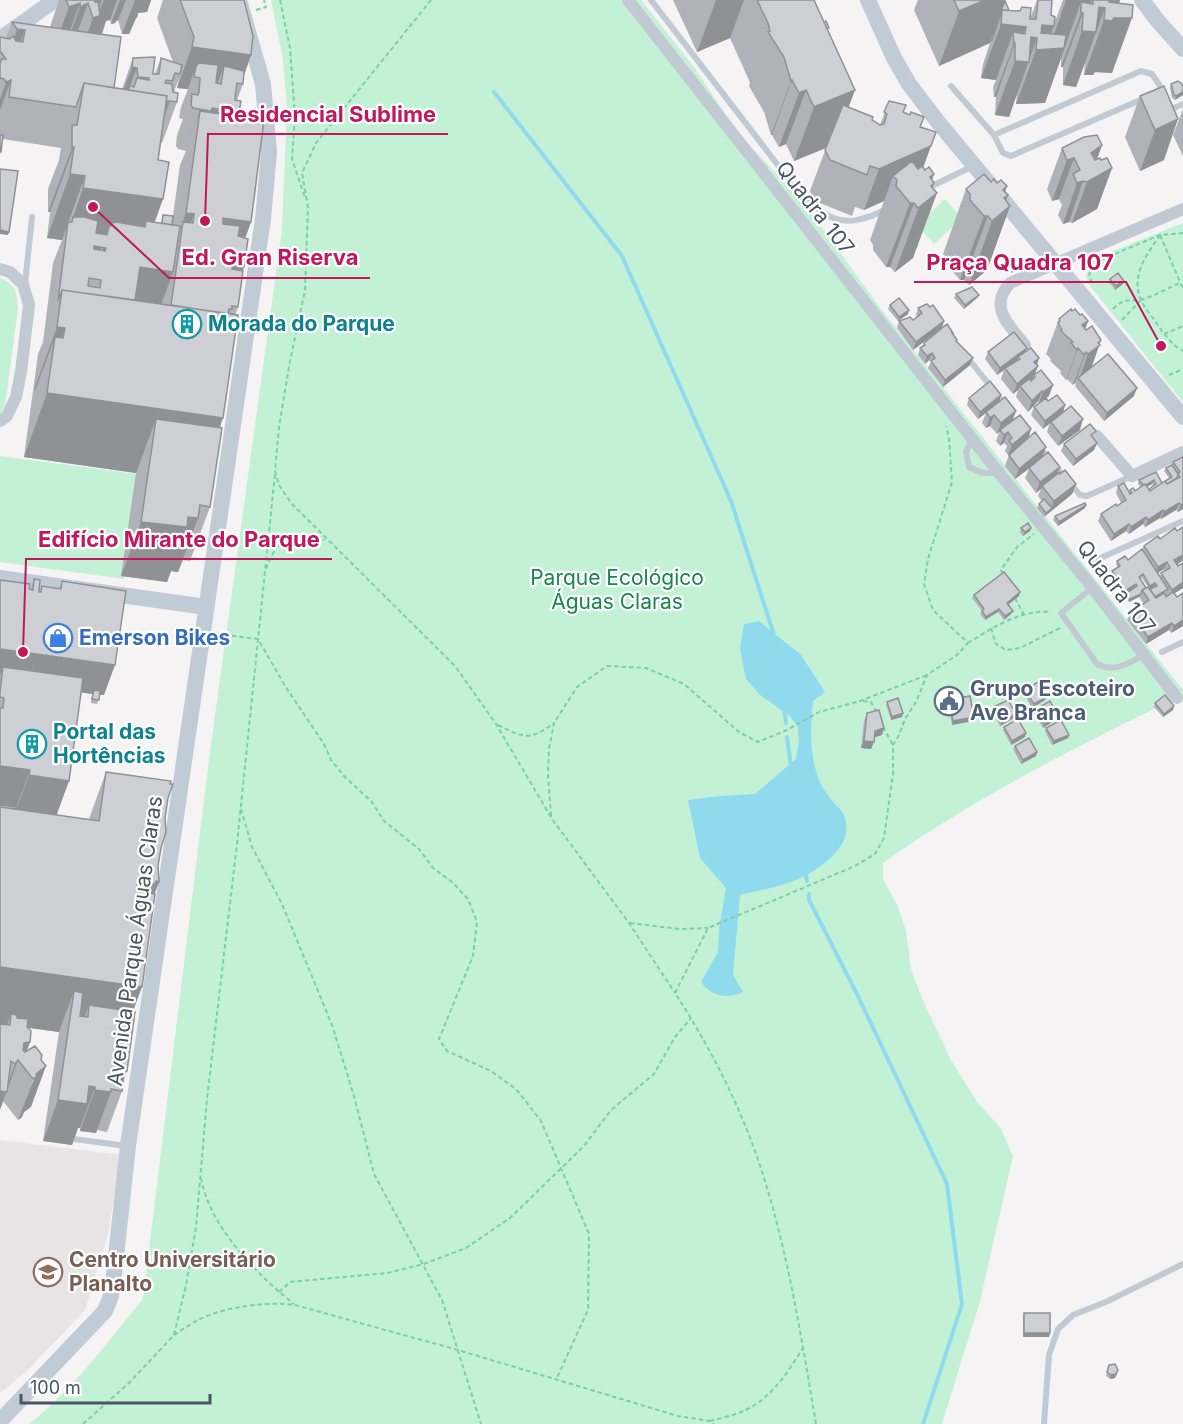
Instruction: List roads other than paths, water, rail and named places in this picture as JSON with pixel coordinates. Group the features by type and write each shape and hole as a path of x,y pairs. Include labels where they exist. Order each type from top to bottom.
{"street":[{"path":"0,39 54,0"},
{"name":"Avenida Parque Águas Claras","path":"0,1420 105,1311 111,1296 138,1045 203,633 263,219 269,152 263,84 239,0"},
{"name":"Quadra 107","path":"628,0 972,439 1092,587 1177,698"},
{"path":"868,0 894,58 909,84 974,166 995,202 1054,263 1183,417"},
{"path":"1142,0 1157,21 1183,49"},
{"path":"1025,345 1006,321 999,300 1010,283 1183,209"},
{"path":"0,269 10,272 23,284 28,305 16,398 7,416 0,421"},
{"path":"1097,436 1132,476 1183,452"},
{"path":"0,578 206,607"}],"lane":[{"path":"651,0 794,186 820,212 838,220 857,221 892,207"},
{"path":"994,135 1141,71 1152,74 1174,108"},
{"path":"951,86 994,135 1003,153 1011,156 1162,90"},
{"path":"1157,115 1183,104"},
{"path":"922,191 974,166"},
{"path":"25,291 32,217"},
{"path":"966,356 1009,410"},
{"path":"1031,436 1080,495 1087,496 1132,476"},
{"path":"972,439 966,452 969,467 983,473 999,473"},
{"path":"1094,561 1183,521"},
{"path":"1092,587 1061,613 1098,664 1104,667 1122,667 1144,655"},
{"path":"1162,652 1183,642"},
{"path":"57,1137 128,1146"},
{"path":"1044,1424 1049,1355 1058,1329 1073,1315 1108,1301 1183,1264"}],"water":[{"path":"759,621 801,655 825,692 813,701 811,728 813,756 821,784 843,813 847,827 838,850 807,875 785,884 740,895 733,975 743,992 726,996 710,991 701,982 718,952 719,928 726,888 700,858 688,800 755,794 796,759 799,740 798,727 790,716 760,695 746,679 740,648 744,624"}],"waterway":[{"path":"494,92 622,256 731,501 774,635"},
{"path":"784,708 786,723"},
{"path":"787,737 791,767"},
{"path":"805,869 807,881"},
{"path":"809,894 809,900 857,994 947,1184 962,1304 923,1424"}],"place":[{"name":"Ed. Gran Riserva","path":"93,207"},
{"name":"Residencial Sublime","path":"205,221"},
{"name":"Morada do Parque","path":"187,324"},
{"name":"Praça Quadra 107","path":"1161,346"},
{"name":"Emerson Bikes","path":"58,638"},
{"name":"Edifício Mirante do Parque","path":"23,652"},
{"name":"Grupo Escoteiro Ave Branca","path":"949,701"},
{"name":"Portal das Hortências","path":"32,744"},
{"name":"Centro Universitário Planalto","path":"48,1272"}],"park label":[{"name":"Parque Ecológico Águas Claras","path":"617,590"}]}
